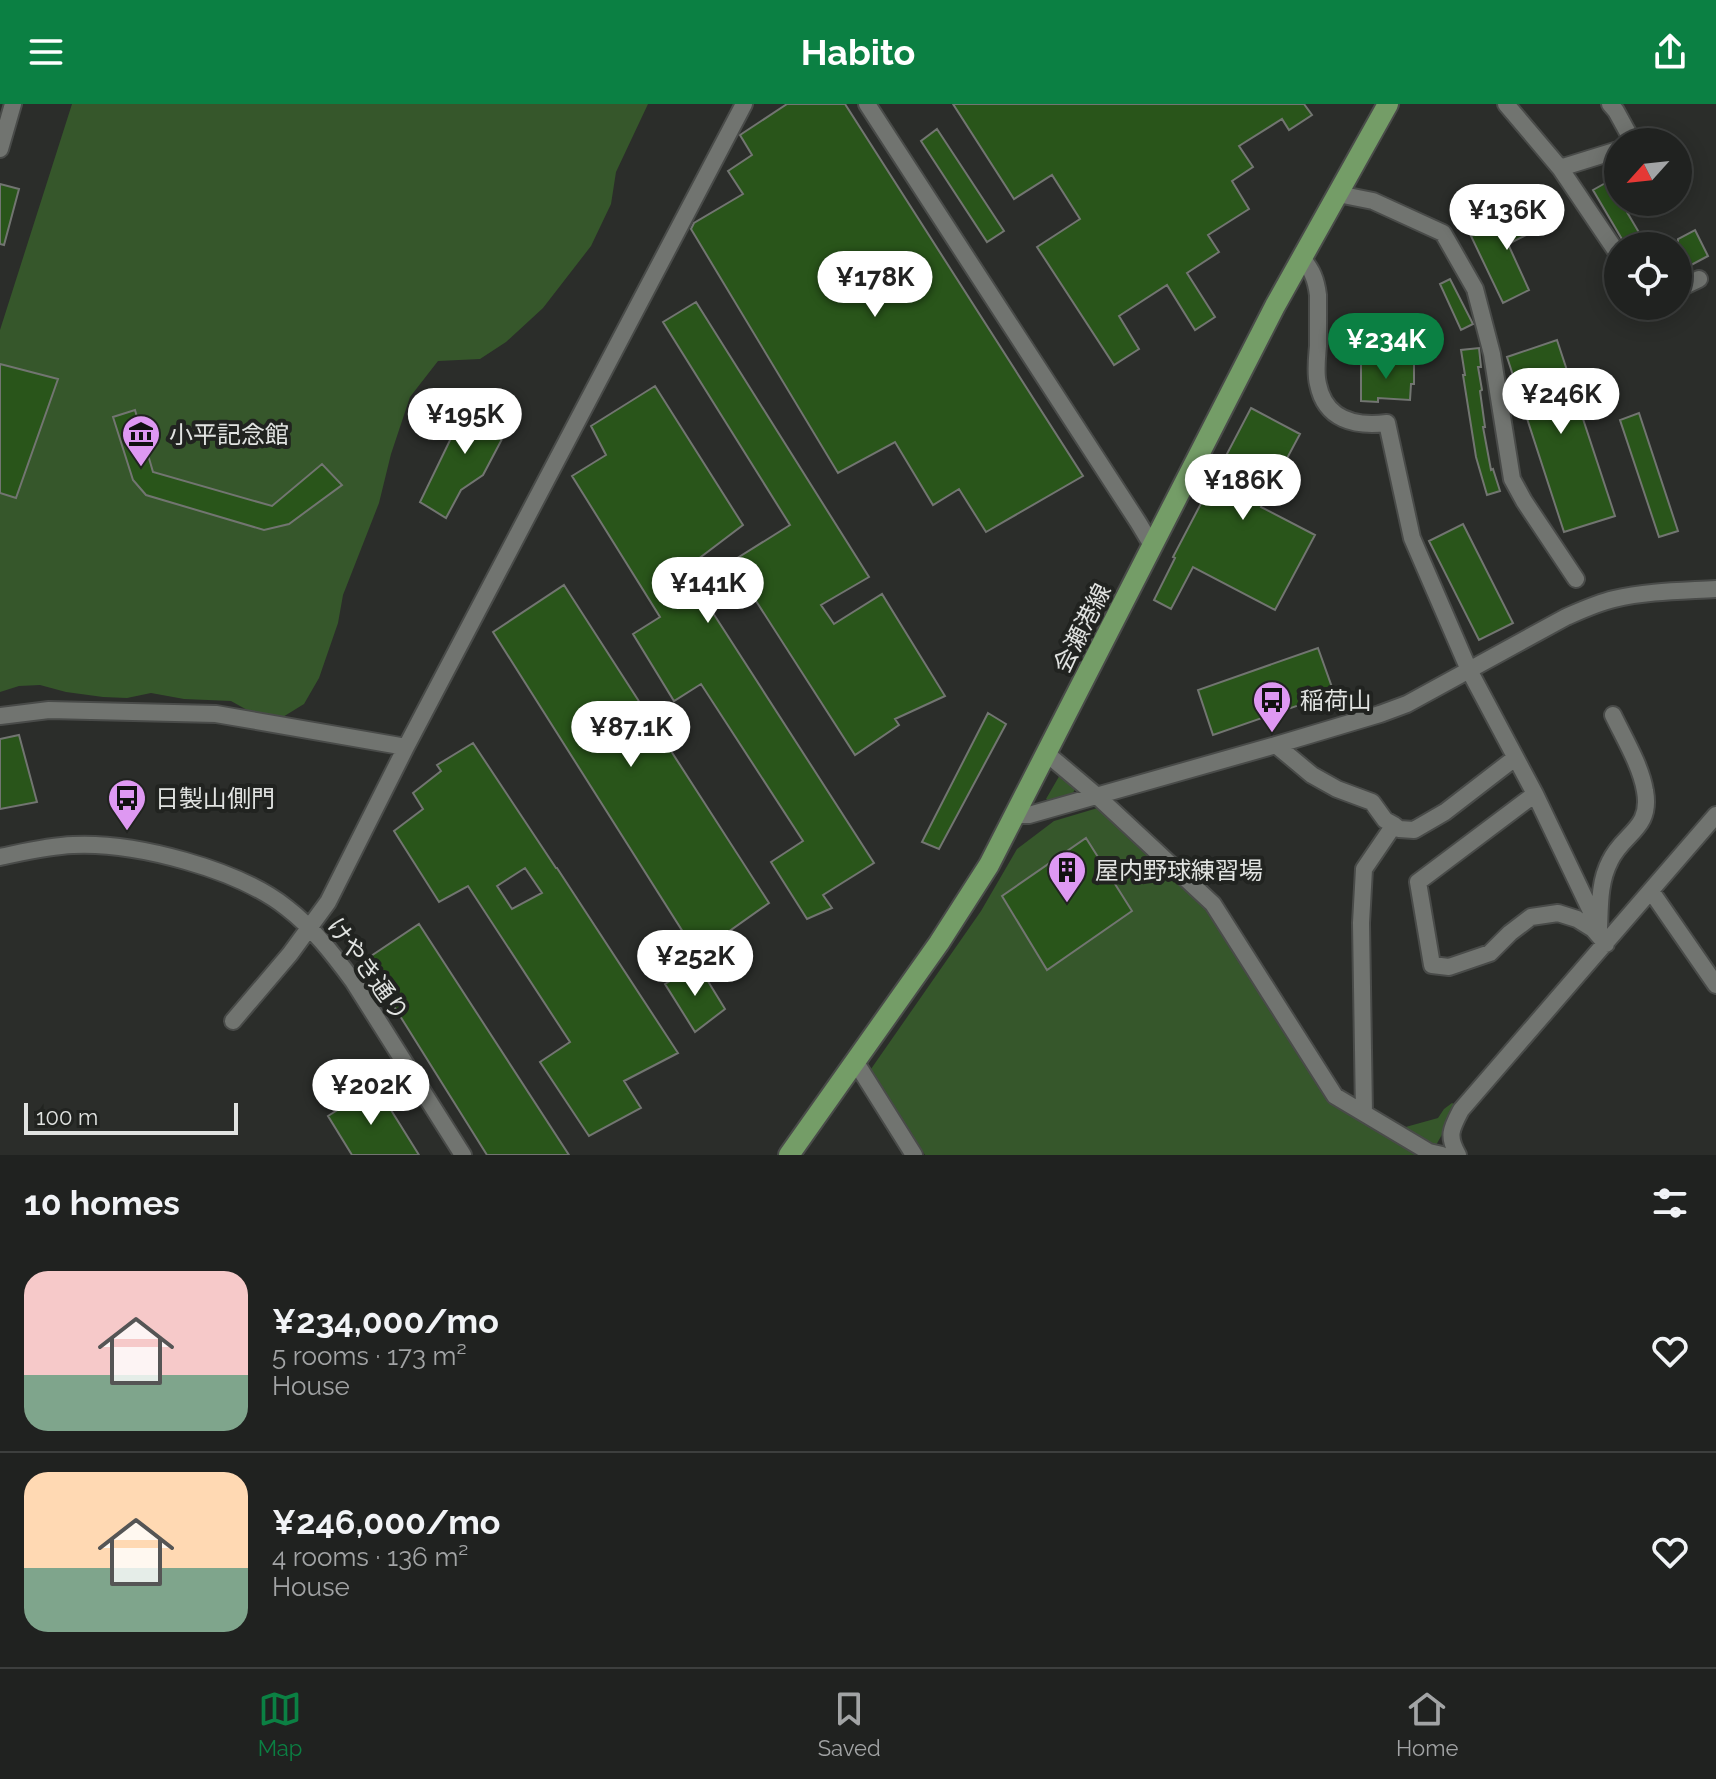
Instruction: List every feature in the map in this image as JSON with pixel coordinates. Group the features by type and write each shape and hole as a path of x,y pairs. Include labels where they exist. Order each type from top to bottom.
{"main road":[{"name":"会瀬港線","path":"789,1155 968,899 1015,815 1302,258 1388,104"}],"street":[{"path":"0,149 13,104"},
{"path":"233,1021 328,902 406,747 744,104"},
{"path":"867,104 1153,547"},
{"path":"1506,104 1560,168 1604,233"},
{"path":"1610,104 1625,128"},
{"path":"1560,168 1604,154"},
{"path":"1338,194 1373,201 1443,233 1475,289 1492,354 1512,479 1576,579"},
{"path":"1302,258 1317,281 1317,382 1323,399 1335,414 1351,423 1387,423 1412,538 1469,670 1535,794 1602,936"},
{"path":"1692,282 1699,279"},
{"path":"1015,815 1029,815 1380,714 1407,704 1591,606 1647,593 1716,589"},
{"path":"0,716 49,710 216,714 406,747"},
{"path":"1602,936 1601,888 1610,859 1642,822 1645,811 1645,791 1636,763 1613,715"},
{"path":"1276,745 1312,775 1337,789 1372,802 1385,820 1399,829 1414,830 1445,812 1515,758"},
{"path":"1046,753 1213,904 1335,1096 1429,1152 1442,1155"},
{"path":"1535,794 1418,882 1432,965 1449,967 1490,953 1531,917 1558,913 1577,919 1602,936"},
{"path":"1458,1155 1451,1143 1451,1133 1461,1110 1602,936 1651,891 1715,819"},
{"path":"1364,1113 1361,938 1364,869 1394,825"},
{"name":"けやき通り","path":"0,857 73,845 125,848 221,872 259,889 310,928 353,981 463,1155"},
{"path":"1651,891 1716,985"},
{"path":"855,1061 914,1155"}],"green space":[{"path":"72,104 648,104 616,172 611,204 591,246 543,308 506,342 480,359 438,361 410,397 379,503 343,595 338,623 319,678 304,704 278,720 249,711 231,701 184,699 151,693 127,698 103,697 40,685 19,686 0,692 0,330"},
{"path":"1061,773 1075,789 1073,793 1049,801 1046,799"},
{"path":"1101,807 1209,909 1330,1101 1420,1155 925,1155 871,1069 981,911 1017,849 1054,821"},
{"path":"1452,1103 1458,1106 1435,1147 1402,1128 1438,1118"}],"building":[{"path":"787,104 845,104 1083,476 986,532 959,489 933,505 895,442 838,473 691,229 694,223 743,194 728,171 752,155 740,135"},
{"path":"953,104 1304,104 1312,115 1289,130 1282,119 1239,146 1253,167 1232,181 1249,209 1208,235 1219,252 1187,273 1215,317 1195,330 1167,285 1119,316 1139,349 1114,365 1037,247 1080,219 1052,175 1014,199"},
{"path":"937,129 1004,231 987,242 921,141"},
{"path":"0,184 19,189 4,245 0,244"},
{"path":"1604,184 1604,209 1593,190"},
{"path":"1541,207 1549,224 1508,244 1529,290 1503,303 1471,236"},
{"path":"1608,216 1629,216 1639,232 1618,232"},
{"path":"1695,230 1708,256 1692,265 1692,232"},
{"path":"1450,279 1473,324 1461,330 1440,284"},
{"path":"696,302 869,577 821,605 834,624 882,594 945,696 895,719 899,725 855,755 731,562 790,525 663,322"},
{"path":"1557,340 1615,516 1564,532 1507,357"},
{"path":"1479,348 1483,427 1491,470 1500,491 1487,495 1476,457 1461,350"},
{"path":"1361,359 1414,364 1410,400 1378,398 1378,402 1361,401"},
{"path":"0,364 58,379 16,498 0,493"},
{"path":"655,386 743,525 656,591 664,604 695,585 874,863 823,895 832,908 807,919 771,862 803,841 701,684 674,701 633,634 660,617 572,476 606,455 591,426"},
{"path":"470,399 511,422 483,475 461,490 446,518 420,502"},
{"path":"1251,408 1300,434 1261,507 1315,535 1275,610 1193,567 1171,609 1154,600 1173,557"},
{"name":"小平記念館","path":"135,410 153,472 272,506 322,464 342,485 289,524 264,530 146,495 133,480 113,417"},
{"path":"1639,413 1678,531 1659,537 1620,420"},
{"path":"1463,524 1513,623 1479,640 1429,541"},
{"path":"564,585 769,903 697,954 493,632"},
{"path":"1318,648 1334,693 1213,735 1198,690"},
{"path":"988,713 1006,724 939,849 922,842"},
{"path":"19,735 37,802 0,809 0,739"},
{"path":"473,743 678,1053 624,1081 641,1108 589,1136 540,1062 570,1042 468,886 439,902 394,831 423,809 413,793 441,771 437,765","holes":["525,868 542,893 512,909 497,886"]},
{"name":"屋内野球練習場","path":"1086,838 1132,911 1047,970 1002,896"},
{"path":"419,924 569,1155 487,1155 365,960"},
{"path":"698,965 725,1009 695,1032 665,984"},
{"path":"376,1086 419,1155 352,1155 328,1116"}],"place":[{"name":"小平記念館","path":"141,468"},
{"name":"稲荷山","path":"1272,734"},
{"name":"日製山側門","path":"127,832"},
{"name":"屋内野球練習場","path":"1067,904"}]}
